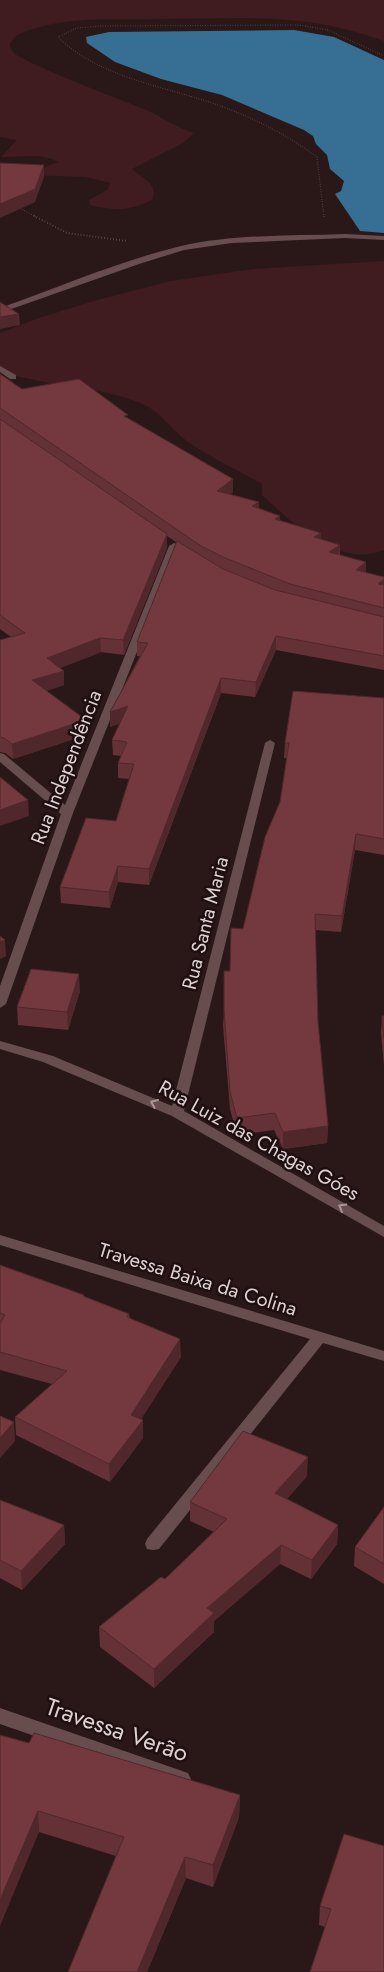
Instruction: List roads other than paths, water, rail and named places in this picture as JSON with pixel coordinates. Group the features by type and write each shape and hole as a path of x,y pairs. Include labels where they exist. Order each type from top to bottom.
{"street":[{"path":"0,311 136,262 183,248 232,241 345,236 384,238"},
{"path":"0,368 13,377 0,380"},
{"name":"Rua Independência","path":"0,1004 67,813 174,546"},
{"name":"Rua Santa Maria","path":"177,1113 270,743"},
{"path":"0,756 67,813"},
{"name":"Rua Luiz das Chagas Góes","path":"0,1045 48,1059 177,1113 384,1232"},
{"name":"Travessa Baixa da Colina","path":"0,1240 384,1356"},
{"path":"153,1544 320,1337"},
{"name":"Travessa Verão","path":"0,1716 200,1785"}],"water":[{"path":"294,30 334,37 384,60 384,233 360,231 335,194 341,191 344,181 330,169 327,155 316,144 313,136 304,130 222,95 161,79 115,62 87,43 86,37 109,32"}]}
